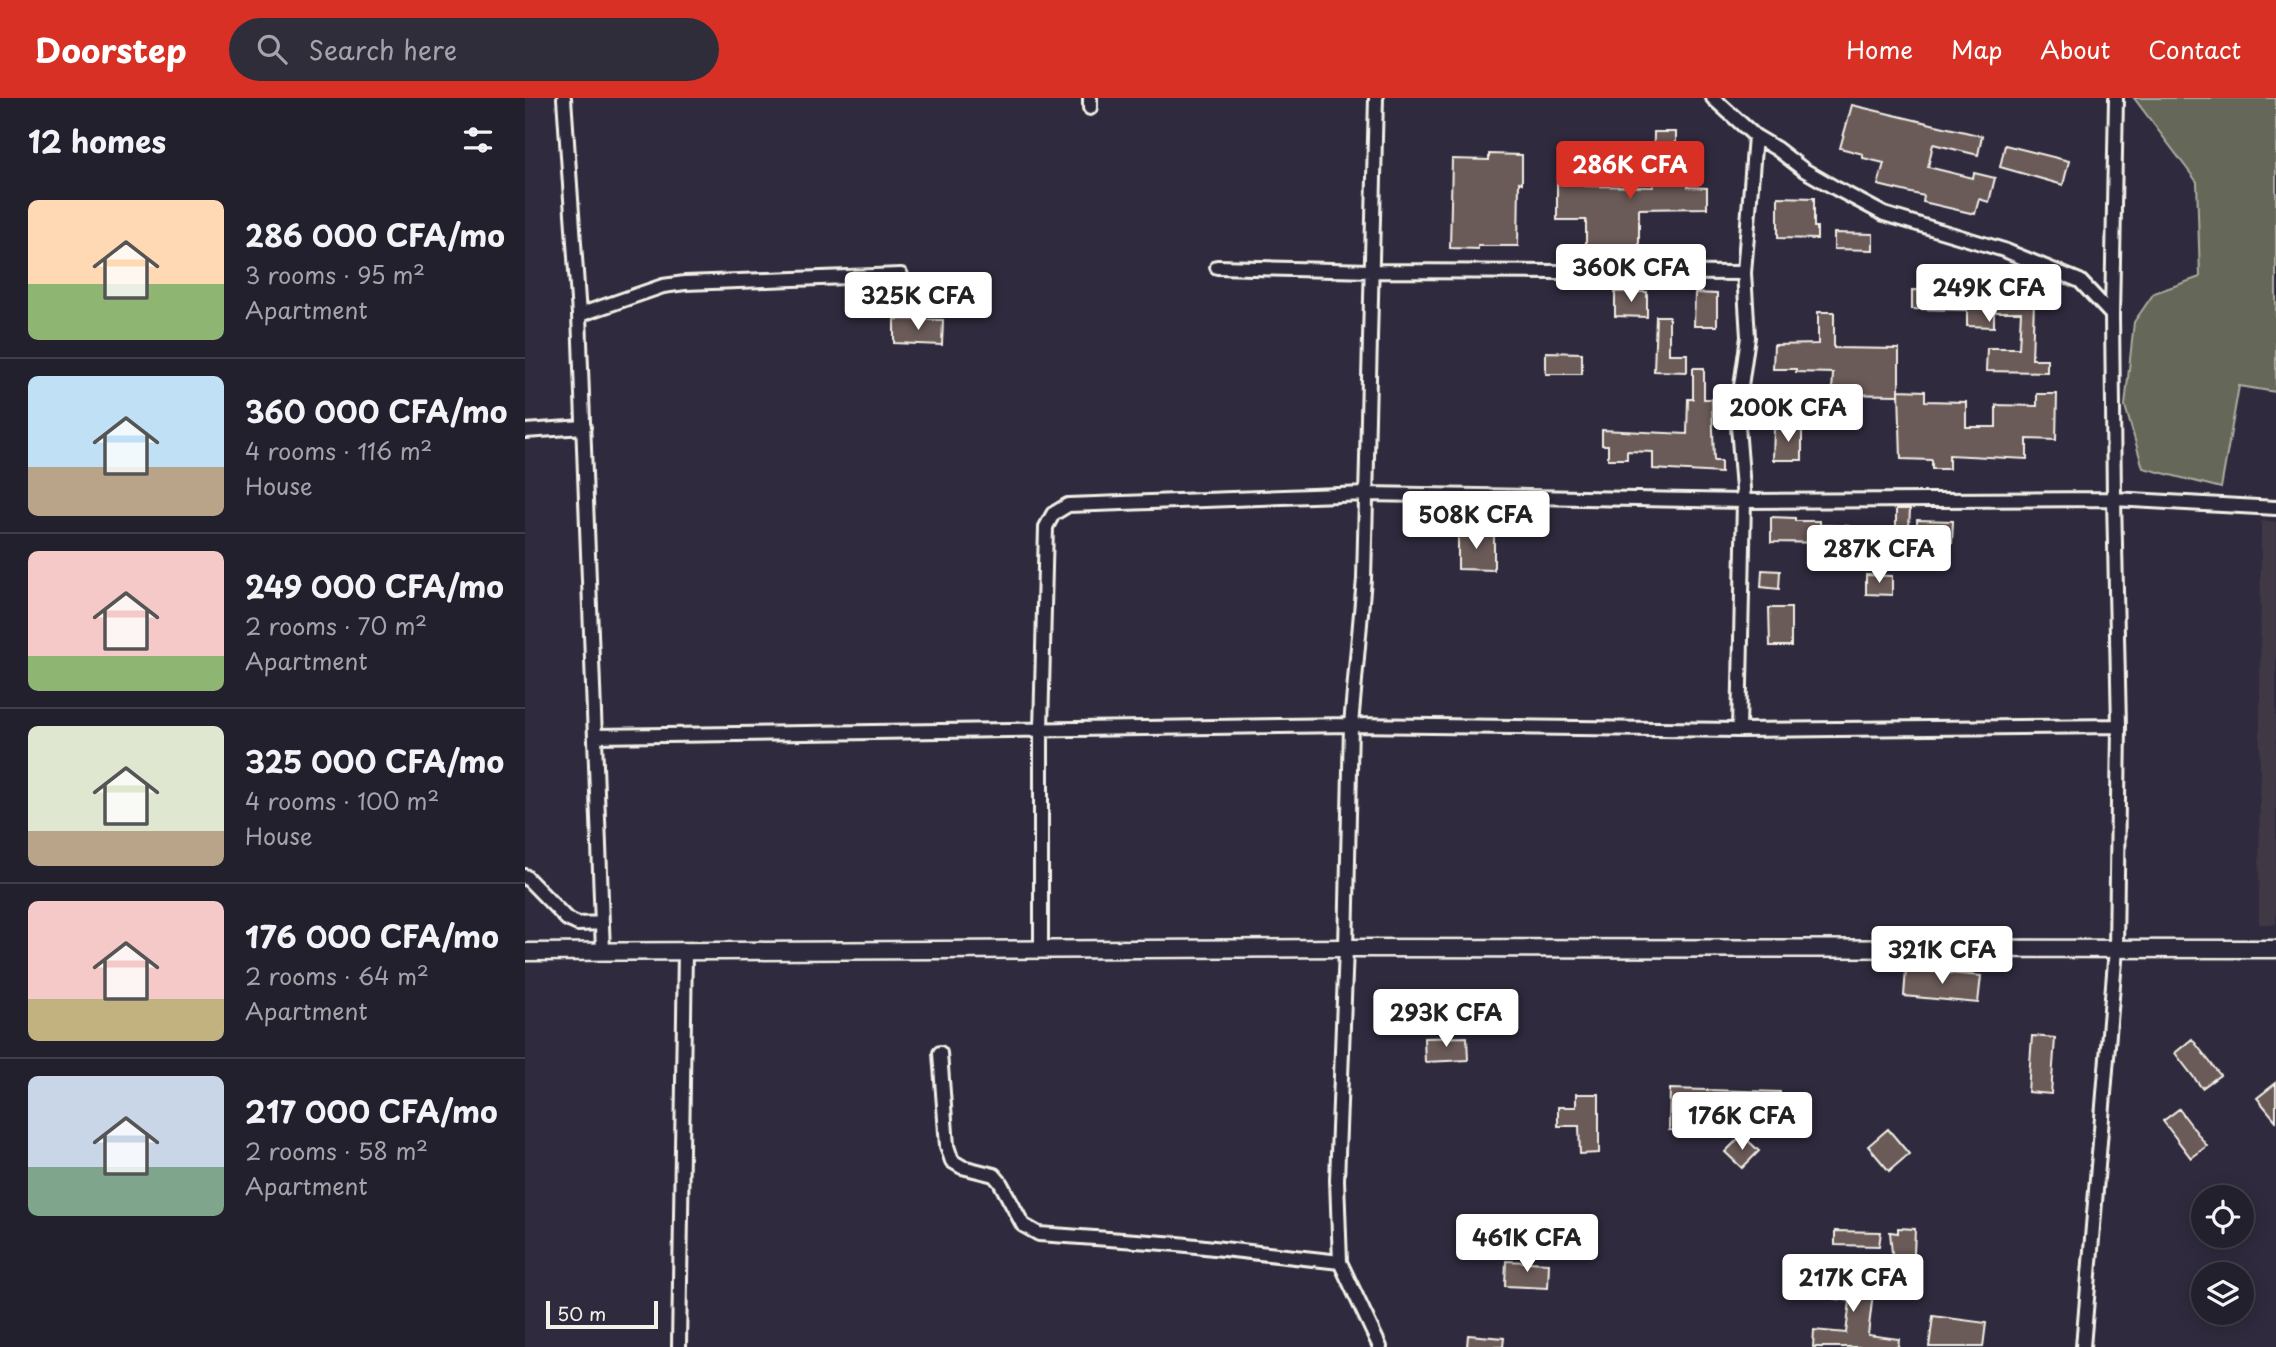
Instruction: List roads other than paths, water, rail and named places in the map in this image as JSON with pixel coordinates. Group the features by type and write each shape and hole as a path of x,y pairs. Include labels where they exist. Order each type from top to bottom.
{"street":[{"path":"564,98 579,315 603,951"},
{"path":"1376,98 1367,494 1364,579 1351,725 1338,1180 1340,1262 1380,1347"},
{"path":"1713,98 1755,136 1804,170 1884,214 2004,250 2080,281 2112,315"},
{"path":"2084,1347 2116,949 2119,726 2112,315 2116,98"},
{"path":"1739,730 1744,501 1737,414 1748,337 1744,273 1755,136"},
{"path":"1216,267 1372,271 1744,273"},
{"path":"579,315 663,286 685,283 901,275"},
{"path":"525,431 584,427"},
{"path":"1041,948 1041,730 1046,527 1053,514 1068,505 1367,494 1744,501 2114,499 2276,508"},
{"path":"595,736 1351,725 1739,730 2119,726"},
{"path":"525,876 567,919 578,924 602,923"},
{"path":"525,952 1041,948 2276,949"},
{"path":"679,1347 685,951"},
{"path":"940,1053 947,1146 952,1161 962,1167 994,1175 1023,1225 1039,1234 1178,1244 1340,1262"}]}
